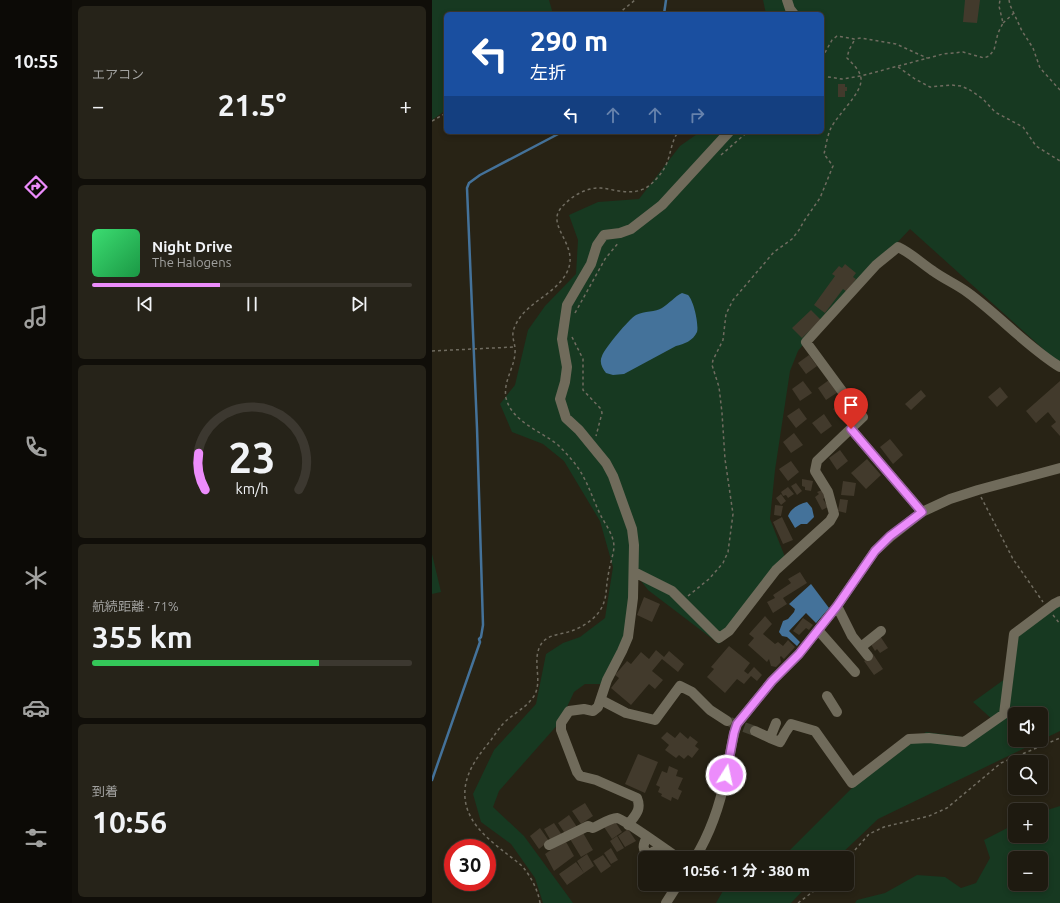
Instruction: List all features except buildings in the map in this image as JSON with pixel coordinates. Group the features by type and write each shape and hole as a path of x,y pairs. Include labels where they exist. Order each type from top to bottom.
{"street":[{"path":"787,0 792,12"},
{"path":"628,825 638,811 640,805 636,798 596,780 580,776 577,772 561,730 561,723 568,712 584,709 593,711 598,707 607,680 628,637 632,615 634,572 634,545 632,529 613,476 606,463 579,430 566,418 560,398 565,382 567,367 562,339 567,305 591,264 597,246 604,235 620,234 631,229 662,204 727,134"},
{"path":"634,572 672,591 719,638 729,631 776,570 830,521 834,514 828,492 816,470 818,461 863,417 853,406 806,342 876,266 898,247 906,251 932,271 966,292 1045,358 1060,367"},
{"path":"851,429 922,512"},
{"path":"699,851 705,842 718,809 737,724 772,681 799,654 837,606 875,551 890,536 922,512 950,499 1060,468"},
{"path":"755,731 780,742 792,724 814,731 852,783 909,739 929,738 964,742 1004,714 1014,634 1060,601"},
{"path":"837,606 852,636 868,656"},
{"path":"818,630 855,672"},
{"path":"861,647 881,631"},
{"path":"601,700 626,713 655,720 680,686 692,692 710,710 727,721"},
{"path":"827,696 837,712"},
{"path":"770,738 776,723"},
{"path":"549,845 588,826 593,828 615,818 619,819 667,851"},
{"path":"666,903 674,891"}],"path":[{"path":"620,12 635,0"},
{"path":"1000,0 998,6 1003,24"},
{"path":"1009,0 1010,5 1022,30 1033,48 1043,72 1052,79 1060,90"},
{"path":"824,76 842,79 861,76 943,54 963,52 984,58 989,56 994,50 998,33 1003,24 1014,13"},
{"path":"824,54 832,40 837,36 855,39 861,38 896,44 927,58"},
{"path":"682,601 709,579 723,563 728,552 733,514 725,459 719,387 712,365 723,340 726,314 732,300 774,252 792,239 820,198 833,166 824,154 831,127 856,93 861,82 861,76 847,58 849,50 855,39"},
{"path":"898,67 930,87 951,85 961,86 970,90 983,99 995,112 1023,128 1036,146 1060,161"},
{"path":"432,121 444,114"},
{"path":"540,903 539,895 532,881 521,865 489,840 470,817 465,801 467,775 478,756 507,720 526,706 534,696 538,686 537,660 540,646 554,634 571,631 594,618 604,604 614,545 610,531 600,514 584,476 573,460 557,444 527,425 507,402 506,381 515,354 512,334 522,313 553,290 565,277 570,266 571,252 557,224 559,209 587,189 598,188 625,193 635,192 647,188 666,166 674,137 676,134"},
{"path":"716,159 745,134"},
{"path":"574,315 610,251 621,240"},
{"path":"571,336 583,358 583,390 601,409 602,413 596,439"},
{"path":"432,350 514,347"},
{"path":"978,490 1013,559 1047,606"},
{"path":"1051,612 1060,624"},
{"path":"854,851 869,834 884,827 929,816 947,808 1001,763 1060,738"},
{"path":"798,903 814,891"}],"green space":[{"path":"432,0 549,0 552,12 444,12 444,111 432,120"},
{"path":"763,0 1060,0 1060,361 1052,357 910,229 813,332 798,351 790,371 775,470 770,519 785,557 719,644 648,590 635,573 627,642 605,684 585,684 574,692 560,722 499,791 493,807 524,836 573,903 543,903 535,878 511,844 481,822 473,794 494,750 536,704 546,654 563,643 580,637 605,618 613,567 600,521 564,461 543,444 512,432 500,404 515,385 528,330 545,306 576,274 578,240 569,215 598,202 639,199 680,146 697,134 824,134 824,12 766,12"},
{"path":"432,554 441,592 432,594"},
{"path":"1060,600 1060,731 1048,737 1048,707 1008,707 1008,747 1027,747 878,819 844,851 789,851 851,789 926,732 970,738 993,720 973,702 1009,676 1014,634"},
{"path":"1060,806 1060,903 855,903 857,900 885,893 917,875 945,877 961,888 976,883 990,858 984,840 1008,828 1008,843 1048,843 1048,810"},
{"path":"723,891 802,891 791,903 716,903"}],"water":[{"path":"682,293 688,295 696,313 697,332 693,338 688,342 676,346 624,374 613,375 606,373 601,365 602,356 628,322 636,315 662,308"},
{"path":"807,502 812,508 814,517 807,524 801,524 795,528 788,516 796,507"},
{"path":"811,584 829,608 816,623 806,613 789,631 800,642 797,646 787,637 782,636 779,632 783,621 788,619 794,612 795,609 789,604"}],"waterway":[{"path":"664,12 666,0"},
{"path":"432,780 480,642 479,639 481,637 483,625 477,428 467,188 469,183 480,175 558,134"}],"tunnel":[{"path":"730,722 755,731"}],"route":[{"path":"726,775 737,724 772,681 799,654 837,606 875,551 890,536 922,512 851,429"}]}
